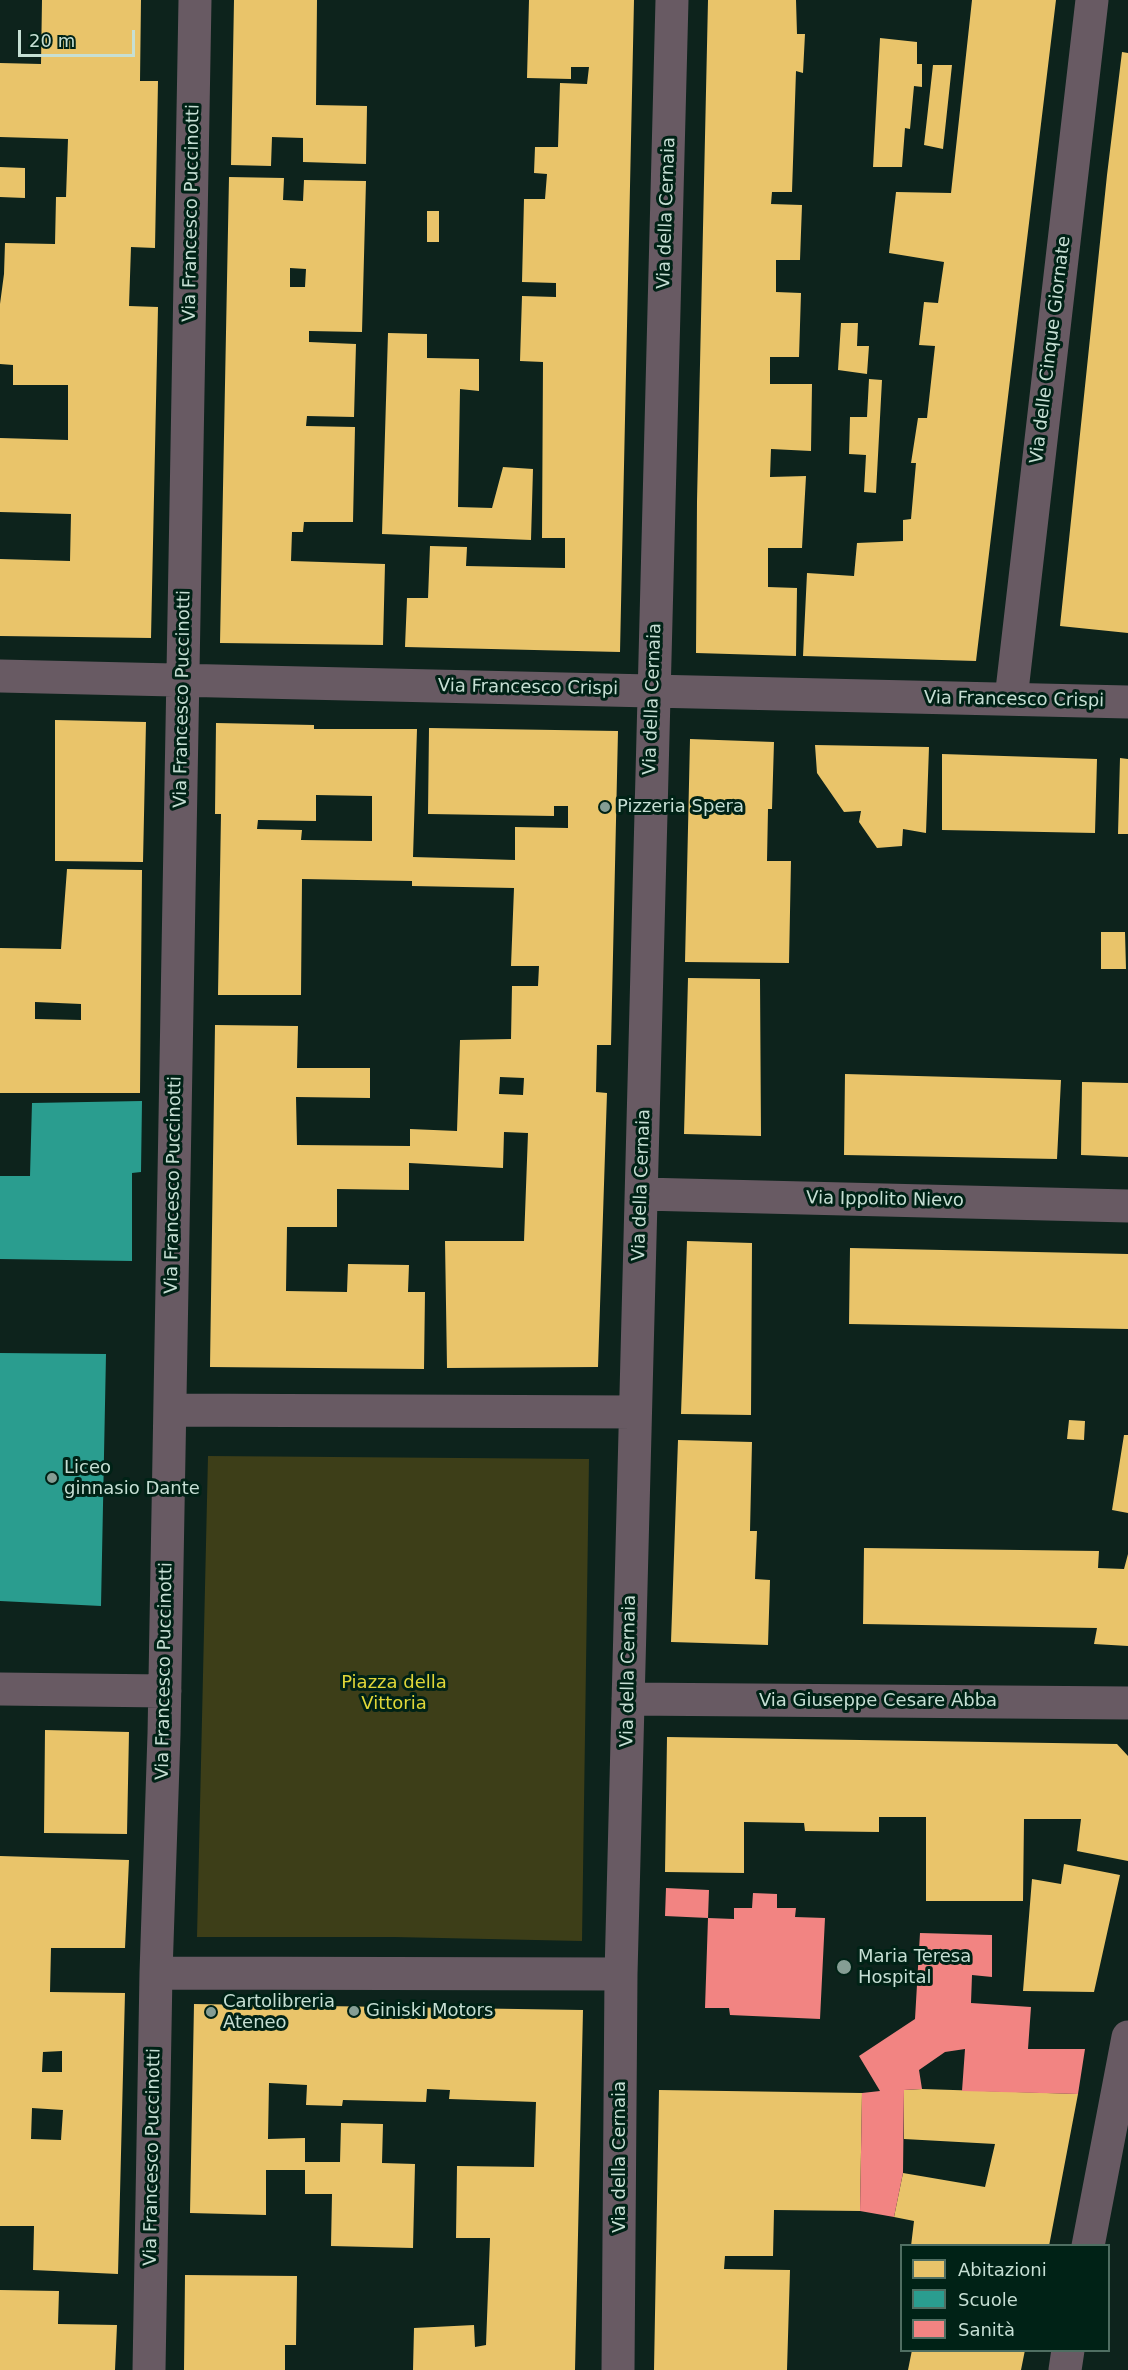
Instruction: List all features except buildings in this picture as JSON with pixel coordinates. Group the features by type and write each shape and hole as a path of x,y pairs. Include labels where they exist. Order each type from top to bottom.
{"street":[{"name":"Via Francesco Puccinotti","path":"149,2370 156,1973 165,1691 195,0"},
{"name":"Via della Cernaia","path":"618,2370 621,1974 672,0"},
{"name":"Via delle Cinque Giornate","path":"1011,699 1092,0"},
{"name":"Via Francesco Crispi","path":"0,676 1128,702"},
{"name":"Via Ippolito Nievo","path":"642,1194 1128,1206"},
{"path":"170,1410 635,1412"},
{"path":"0,1689 165,1691"},
{"name":"Via Giuseppe Cesare Abba","path":"628,1699 1128,1703"},
{"path":"156,1973 621,1974"},
{"path":"1088,2244 1128,2037"},
{"path":"1065,2370 1068,2352"}],"green space":[{"name":"Piazza della Vittoria","path":"208,1456 589,1459 582,1941 394,1937 197,1937"}],"place":[{"name":"Pizzeria Spera","path":"605,807"},
{"name":"Liceo ginnasio Dante","path":"52,1478"},
{"name":"Maria Teresa Hospital","path":"844,1967"},
{"name":"Giniski Motors","path":"354,2011"},
{"name":"Cartolibreria Ateneo","path":"211,2012"}]}
